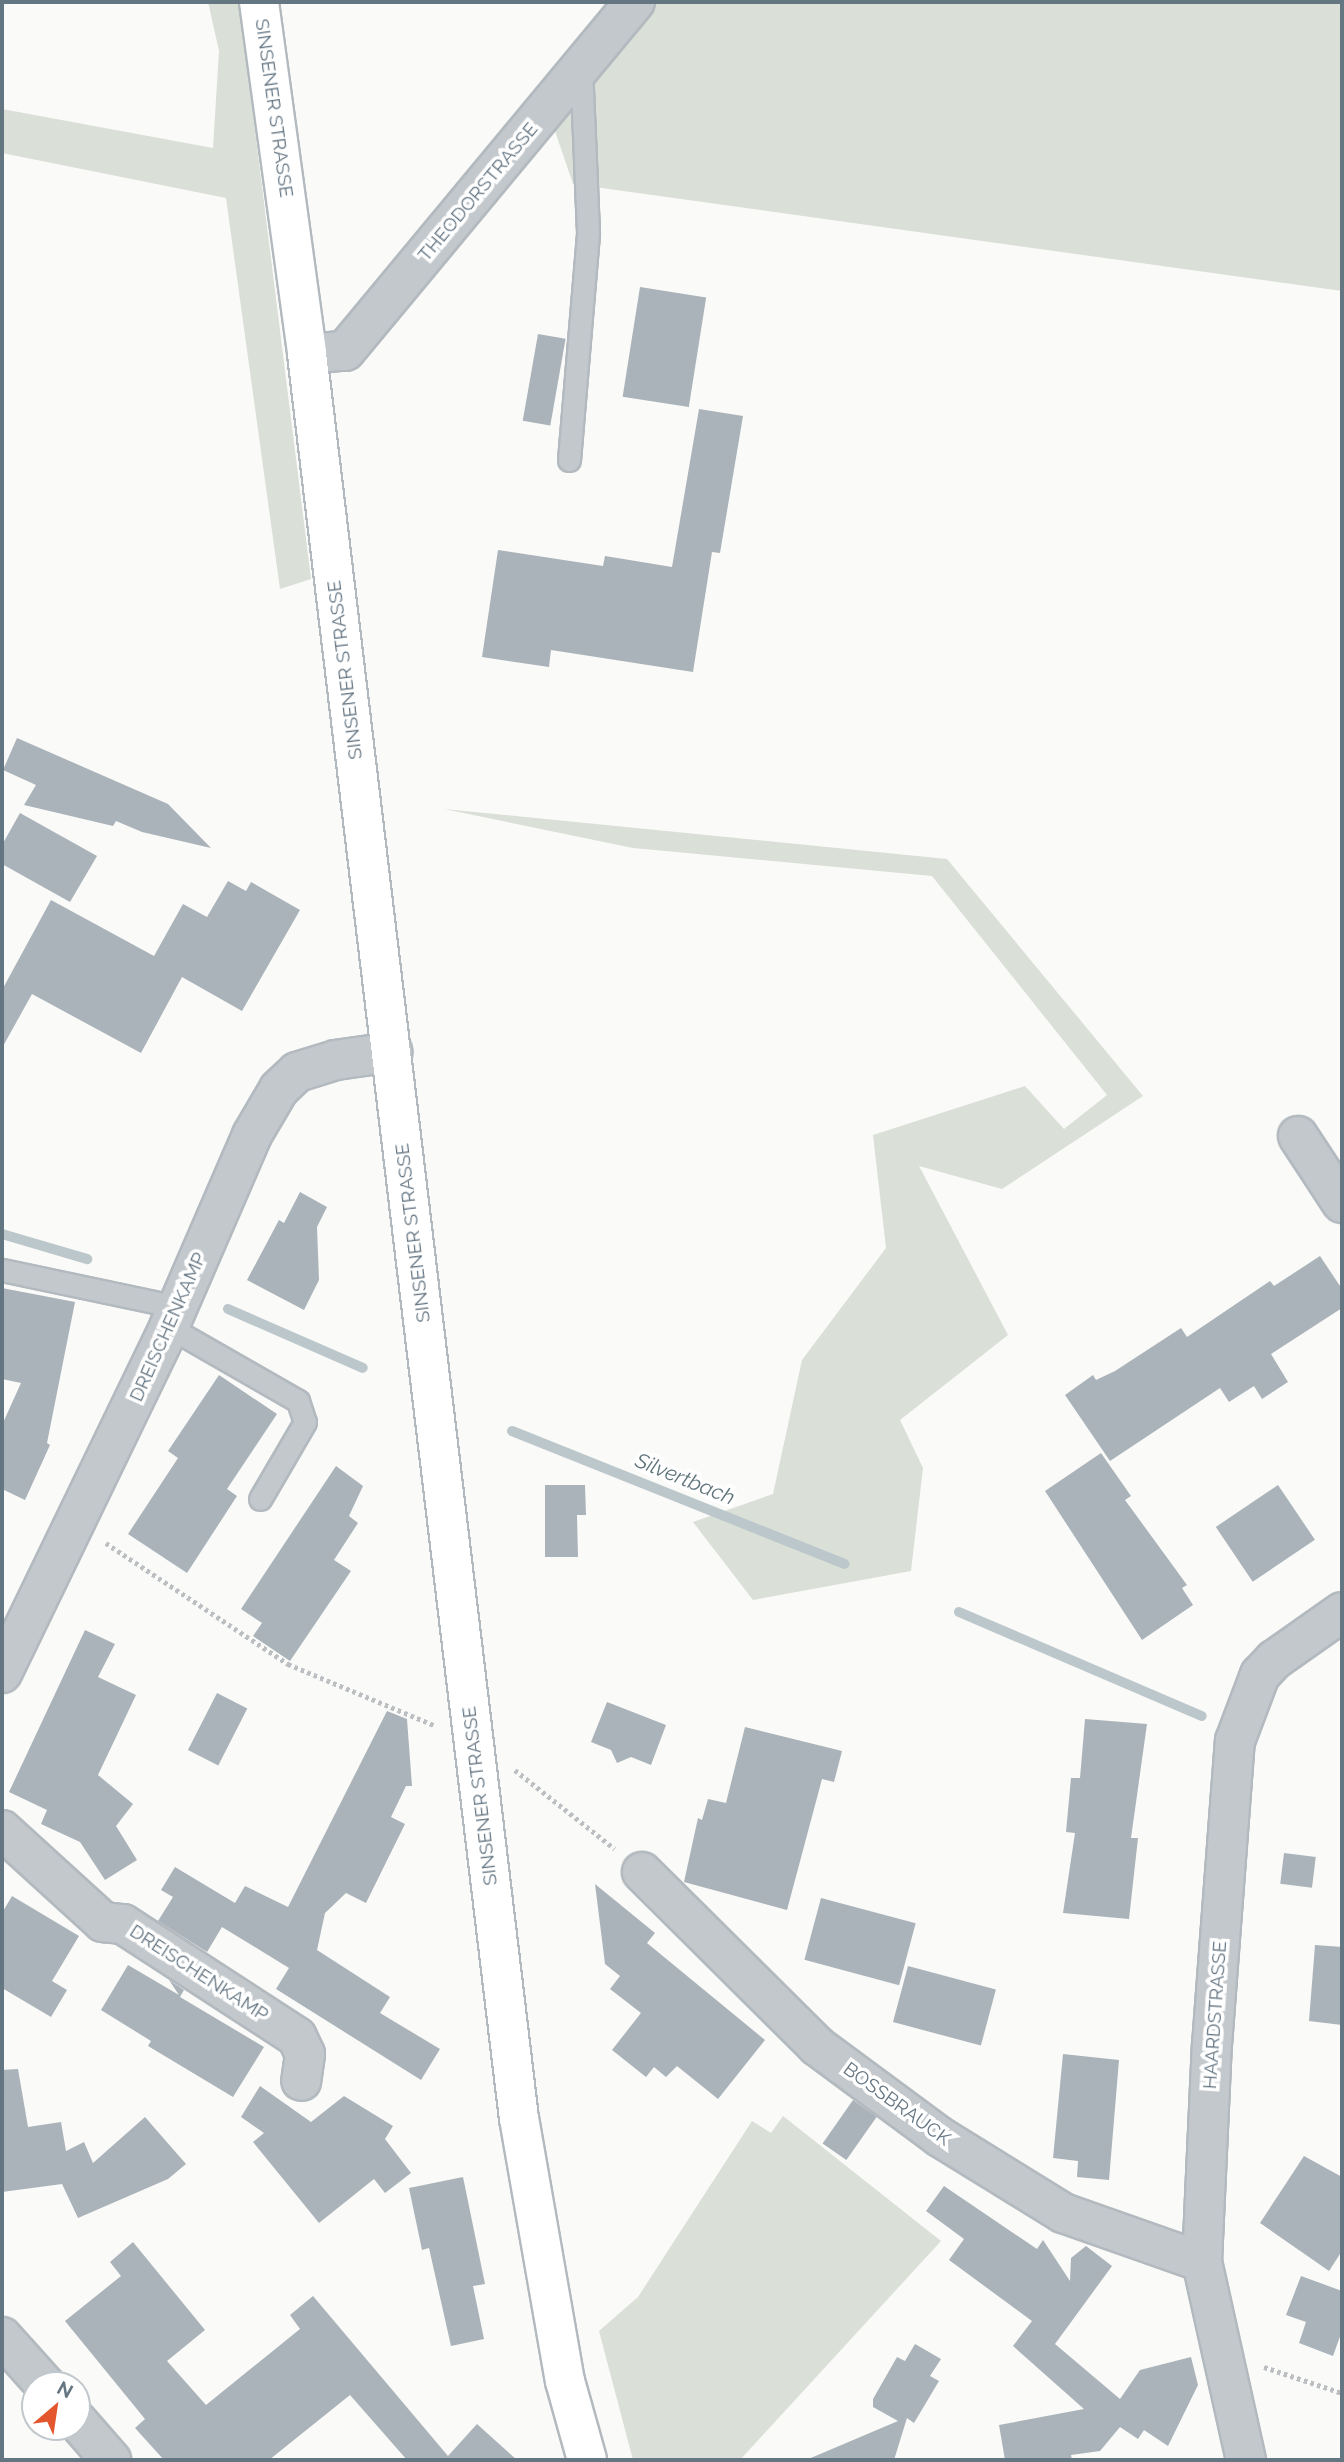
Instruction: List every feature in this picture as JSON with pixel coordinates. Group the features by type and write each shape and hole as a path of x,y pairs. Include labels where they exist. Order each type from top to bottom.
{"main road":[{"name":"SINSENER STRASSE","path":"259,2 307,354 519,2118 565,2381 587,2460"}],"street":[{"name":"THEODORSTRASSE","path":"307,354 345,351 635,2"},
{"name":"DREISCHENKAMP","path":"2,1673 77,1524 173,1317 252,1135 279,1089 297,1072 336,1059 392,1052"},
{"path":"1298,1136 1342,1203"},
{"name":"HAARDSTRASSE","path":"1246,2460 1202,2262 1212,2045 1235,1741 1260,1675 1274,1660 1342,1612"},
{"name":"DREISCHENKAMP","path":"2,1830 103,1922 123,1924 297,2037 305,2054 301,2081"},
{"name":"BOSSBRAUCK","path":"642,1872 817,2046 940,2137 1063,2213 1202,2262"},
{"path":"2,2337 33,2371"},
{"path":"91,2437 111,2460"}],"lane":[{"path":"569,460 588,232 581,68"},
{"path":"2,1270 173,1317 298,1401 305,1422 260,1499"}],"path":[{"path":"77,1524 288,1664 473,1741 553,1796 642,1872"},
{"path":"1223,2353 1342,2393"}],"shaded area":[{"path":"208,2 239,2 311,579 280,589 226,198 2,153 2,109 213,148 219,51"},
{"path":"656,2 1342,2 1342,291 573,184 553,125"},
{"path":"444,809 947,859 1143,1096 1002,1189 919,1166 1008,1335 900,1420 923,1468 911,1571 753,1600 693,1522 773,1494 802,1360 886,1248 873,1135 1025,1086 1064,1129 1107,1095 932,876 633,848"},
{"path":"783,2116 941,2241 740,2460 633,2460 599,2331 638,2297 752,2121 771,2133"}],"building":[{"path":"640,287 706,297 689,407 623,397"},
{"path":"538,334 566,339 550,426 523,421"},
{"path":"699,409 743,416 720,553 712,552 693,672 551,650 549,667 482,657 498,550 603,566 605,556 672,567"},
{"path":"17,738 168,804 211,848 142,832 116,821 113,826 24,805 36,785 3,770"},
{"path":"20,813 97,856 70,902 2,864 2,845"},
{"path":"228,881 246,891 251,882 300,910 242,1011 182,977 141,1053 32,994 2,1048 2,990 51,900 154,956 183,904 207,917"},
{"path":"300,1192 327,1207 317,1227 319,1280 304,1310 247,1280 279,1220 284,1223"},
{"path":"1320,1256 1342,1289 1342,1308 1271,1354 1288,1382 1262,1399 1254,1386 1229,1402 1220,1388 1110,1461 1065,1395 1093,1375 1096,1380 1115,1371 1181,1328 1187,1337 1270,1281 1274,1286"},
{"path":"2,1288 75,1302 47,1443 50,1445 25,1500 2,1489 2,1425 21,1383 2,1379"},
{"path":"219,1375 277,1414 227,1489 237,1496 187,1573 128,1534 178,1458 168,1451"},
{"path":"1101,1453 1131,1496 1125,1500 1187,1585 1182,1588 1193,1605 1142,1640 1045,1491"},
{"path":"336,1466 363,1486 349,1516 358,1523 334,1560 351,1571 290,1661 253,1636 262,1623 241,1609"},
{"path":"545,1485 585,1485 586,1515 577,1515 578,1557 545,1557"},
{"path":"1278,1485 1315,1540 1253,1582 1216,1527"},
{"path":"85,1630 115,1644 98,1677 136,1695 98,1775 133,1804 116,1826 137,1860 105,1880 80,1842 41,1824 47,1810 9,1792"},
{"path":"217,1693 247,1708 218,1765 188,1750"},
{"path":"607,1702 666,1725 651,1765 631,1757 617,1763 611,1750 591,1742"},
{"path":"387,1711 407,1719 412,1786 406,1786 391,1817 405,1824 366,1903 346,1893 325,1913 317,1950 390,1997 380,2013 440,2049 421,2080 276,1989 289,1968 222,1927 207,1952 158,1921 173,1897 161,1890 175,1867 235,1903 245,1886 288,1907"},
{"path":"1085,1719 1147,1724 1131,1838 1138,1838 1129,1919 1063,1913 1075,1833 1066,1832 1071,1778 1080,1778"},
{"path":"745,1727 842,1751 834,1782 822,1779 787,1910 684,1882 698,1818 702,1820 708,1799 726,1803"},
{"path":"1284,1853 1316,1857 1312,1888 1280,1884"},
{"path":"595,1884 655,1933 647,1943 765,2040 718,2099 677,2066 666,2077 654,2067 646,2077 612,2050 641,2013 610,1989 620,1976 605,1964"},
{"path":"12,1896 79,1936 52,1981 67,1990 51,2017 2,1988 2,1913"},
{"path":"821,1898 916,1923 899,1985 804,1960"},
{"path":"1315,1945 1342,1947 1342,2025 1309,2021"},
{"path":"128,1965 179,1995 169,1980 184,1990 180,1997 264,2047 233,2097 148,2046 151,2041 101,2010"},
{"path":"908,1966 996,1990 981,2046 893,2022"},
{"path":"1063,2054 1119,2060 1109,2180 1077,2177 1078,2161 1053,2158"},
{"path":"18,2069 28,2127 61,2122 66,2151 84,2142 93,2163 145,2117 186,2164 168,2179 78,2218 62,2184 2,2192 2,2070"},
{"path":"260,2086 311,2122 344,2096 393,2126 385,2139 411,2173 385,2193 374,2179 319,2223 253,2142 264,2133 241,2117"},
{"path":"853,2100 877,2117 846,2160 823,2143"},
{"path":"1304,2156 1342,2177 1342,2251 1329,2271 1260,2223"},
{"path":"463,2177 485,2284 473,2286 484,2339 451,2346 429,2248 422,2250 409,2188"},
{"path":"944,2186 1037,2249 1043,2240 1070,2281 1071,2258 1086,2246 1112,2266 1055,2344 1120,2399 1140,2370 1191,2357 1198,2385 1168,2446 1144,2430 1138,2439 1120,2427 1100,2451 1071,2455 1072,2460 1005,2460 999,2425 1084,2409 1013,2346 1032,2321 949,2260 964,2239 926,2211"},
{"path":"133,2242 205,2330 167,2361 206,2405 300,2329 290,2315 313,2296 448,2456 477,2424 517,2460 407,2460 350,2395 269,2460 164,2460 135,2428 145,2419 65,2321 121,2276 110,2262"},
{"path":"1301,2276 1342,2291 1342,2331 1333,2356 1299,2343 1306,2322 1286,2315"},
{"path":"915,2344 941,2359 930,2376 939,2381 914,2423 907,2418 894,2460 806,2460 898,2421 873,2407 873,2399 897,2357 905,2361"}],"waterway":[{"name":"Silvertbach","path":"2,1234 87,1259"},
{"name":"Silvertbach","path":"228,1309 363,1368"},
{"name":"Silvertbach","path":"512,1431 844,1564"},
{"name":"Silvertbach","path":"959,1612 1202,1716"}]}
